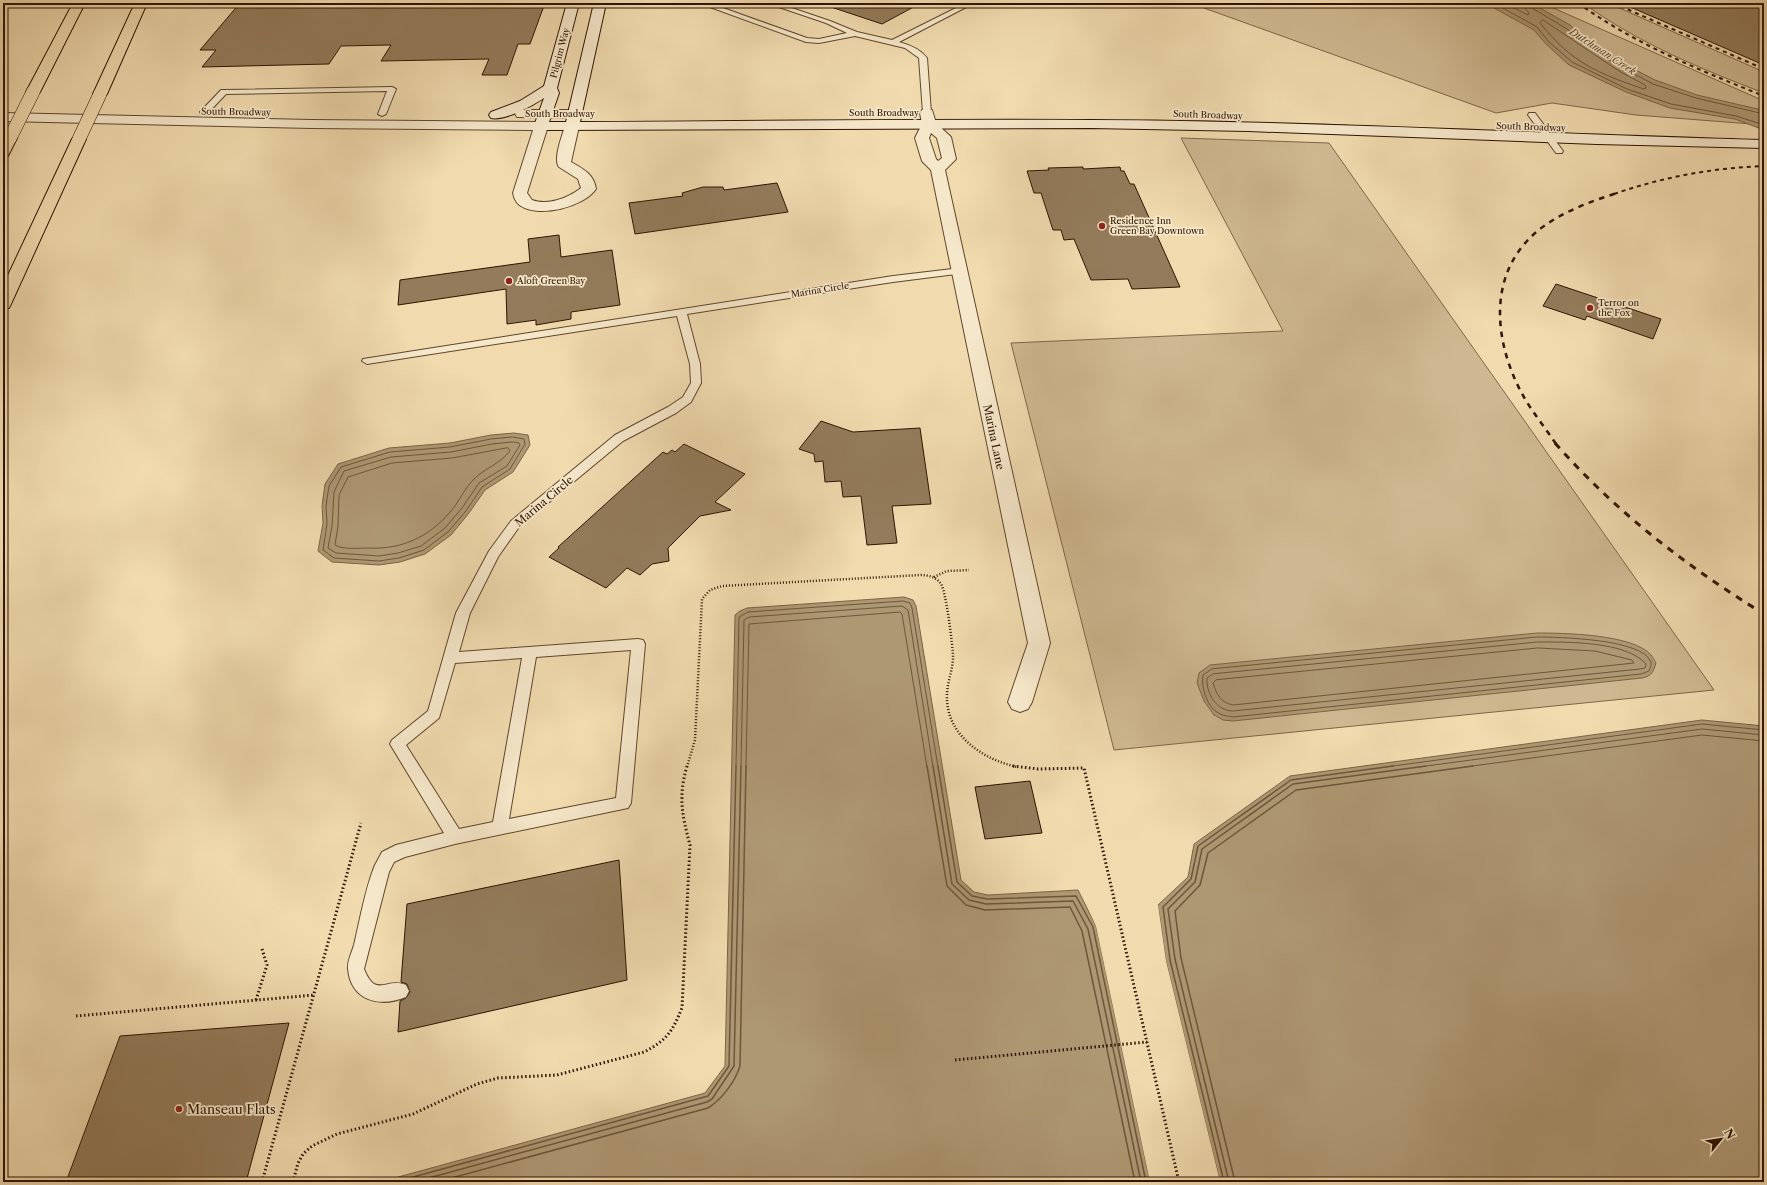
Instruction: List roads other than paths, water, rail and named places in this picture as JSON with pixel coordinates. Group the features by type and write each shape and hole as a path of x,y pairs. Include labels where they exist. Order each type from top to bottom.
{"highway":[{"path":"3,153 79,3"},
{"path":"3,304 141,3"}],"street":[{"name":"Pilgrim Way","path":"573,3 550,88 552,93 520,193 521,198 526,203 534,206 568,202 589,189 589,184 584,175 564,164 564,157 573,120"},
{"path":"573,120 600,3"},
{"path":"496,114 526,105 550,88"},
{"name":"South Broadway","path":"3,110 496,114 544,120"},
{"name":"South Broadway","path":"3,117 312,124 544,120 928,119 1092,124 1764,137"},
{"path":"928,119 944,137 949,159 938,169"},
{"name":"Marina Lane","path":"928,119 922,138 929,161 938,169 961,271 986,400 1039,643 1020,702"},
{"name":"South Broadway","path":"1546,133 1764,144"}],"lane":[{"path":"702,3 813,41 855,34"},
{"path":"770,3 828,22 855,34 894,42 914,50 923,58 928,119"},
{"path":"894,42 971,3"},
{"path":"204,112 224,92 392,89 382,114"},
{"path":"1532,115 1559,151"},
{"name":"Marina Circle","path":"367,361 893,279 961,271"},
{"name":"Marina Circle","path":"455,837 397,744 434,714 463,613 493,554 515,524 619,438 672,410 687,399 696,383 695,364 681,312"},
{"path":"400,991 386,994 372,993 361,984 356,969 381,870 388,857 402,850 455,837 623,802 638,644 450,658"},
{"path":"500,827 530,652"}],"water":[{"path":"1485,3 1531,3 1570,25 1586,39 1614,59 1655,80 1697,95 1764,111 1764,130 1735,119 1670,108 1626,92 1569,65 1546,44 1534,30"},
{"path":"514,433 528,435 530,445 513,472 485,490 451,535 425,554 400,562 379,565 332,562 318,551 323,523 322,506 325,484 338,464 389,448 450,443 491,435"},
{"path":"904,597 913,600 916,606 961,880 974,892 988,895 1078,890 1096,926 1150,1182 380,1182 705,1093 725,1066 735,615 747,608"},
{"path":"1537,633 1580,634 1614,639 1642,648 1651,655 1656,663 1652,673 1642,678 1233,721 1223,720 1214,715 1204,701 1197,683 1199,673 1210,665"},
{"path":"1702,720 1764,726 1764,1182 1220,1182 1166,961 1158,905 1188,877 1194,844 1290,776"}],"railway":[{"path":"1578,3 1600,18 1645,44 1692,66 1764,96"},
{"path":"1613,3 1764,69"},
{"path":"1556,444 1532,410 1515,380 1503,340 1500,318 1501,298 1505,278 1514,258 1527,241 1546,224 1569,211 1593,201 1632,188 1688,174 1764,166"},
{"path":"1555,443 1578,468 1627,515 1707,577 1764,614"}],"place":[{"name":"Residence Inn Green Bay Downtown","path":"1102,226"},
{"name":"Aloft Green Bay","path":"509,281"},
{"name":"Terror on the Fox","path":"1590,308"},
{"name":"Manseau Flats","path":"179,1109"}],"water label":[{"name":"Dutchman Creek","path":"1603,51"}]}
